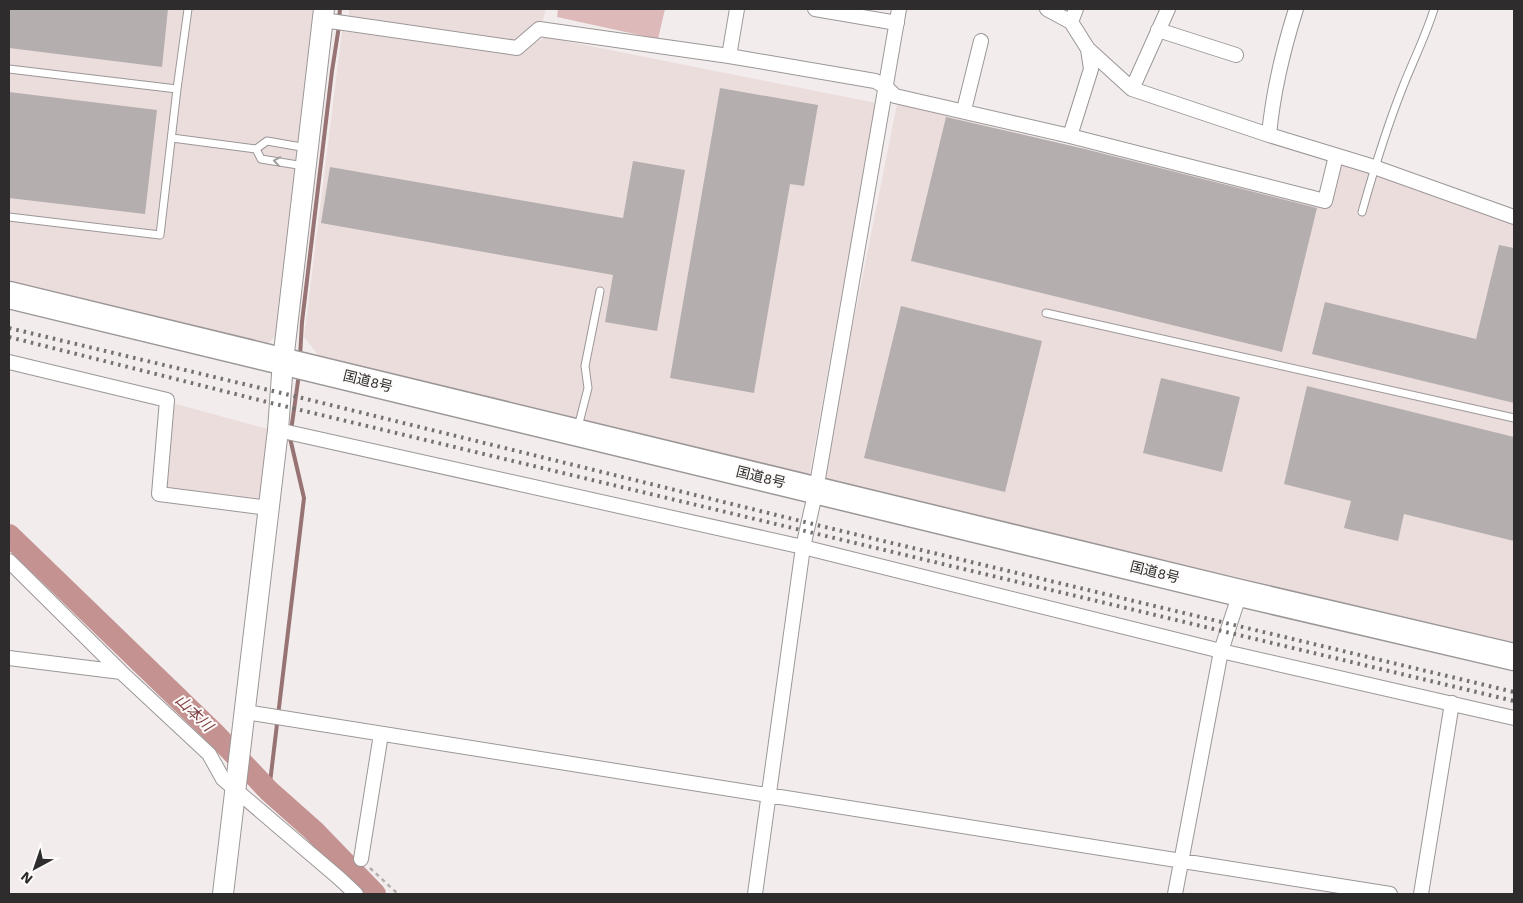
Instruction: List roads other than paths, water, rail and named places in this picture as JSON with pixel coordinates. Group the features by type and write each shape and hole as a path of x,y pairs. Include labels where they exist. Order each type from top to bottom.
{"highway":[{"name":"国道8号","path":"9,295 1240,593 1514,657"}],"street":[{"path":"729,56 737,9"},
{"path":"815,9 897,23"},
{"path":"755,894 803,547 816,490 899,9"},
{"path":"1048,9 1071,22 1088,50 1132,89 1269,135 1374,167 1514,216"},
{"path":"1071,22 1076,9"},
{"path":"1132,89 1168,9"},
{"path":"1269,135 1272,101 1296,9"},
{"path":"223,894 278,430 283,361 323,14 517,48 539,29 729,56 875,82 886,87 895,96 964,110 1325,201 1336,156"},
{"path":"1158,30 1236,56"},
{"path":"964,110 981,41"},
{"path":"1070,136 1091,69 1088,50"},
{"path":"9,362 166,400 159,494 269,508"},
{"path":"278,430 803,547 1221,651 1514,718"},
{"path":"9,561 121,672 209,754 223,779 235,782 356,894"},
{"path":"1175,894 1221,651 1240,593"},
{"path":"9,658 121,672"},
{"path":"1420,894 1452,703"},
{"path":"245,712 1390,894"},
{"path":"361,859 380,734"}],"lane":[{"path":"9,217 160,235 188,9"},
{"path":"1362,212 1374,167 1434,9"},
{"path":"9,69 177,89"},
{"path":"172,138 256,149 267,141 306,157"},
{"path":"256,149 261,159 306,157"},
{"path":"576,432 588,388 585,366 600,292"},
{"path":"1046,313 1514,418"}],"waterway":[{"path":"339,19 340,9"},
{"path":"300,357 302,322 339,26"},
{"path":"269,791 304,498 290,438 299,374"},
{"name":"山本川","path":"9,535 217,736 269,791 314,831 375,894"}],"railway":[{"path":"9,328 825,527 1514,692"},
{"path":"9,337 267,402 1514,701"}]}
